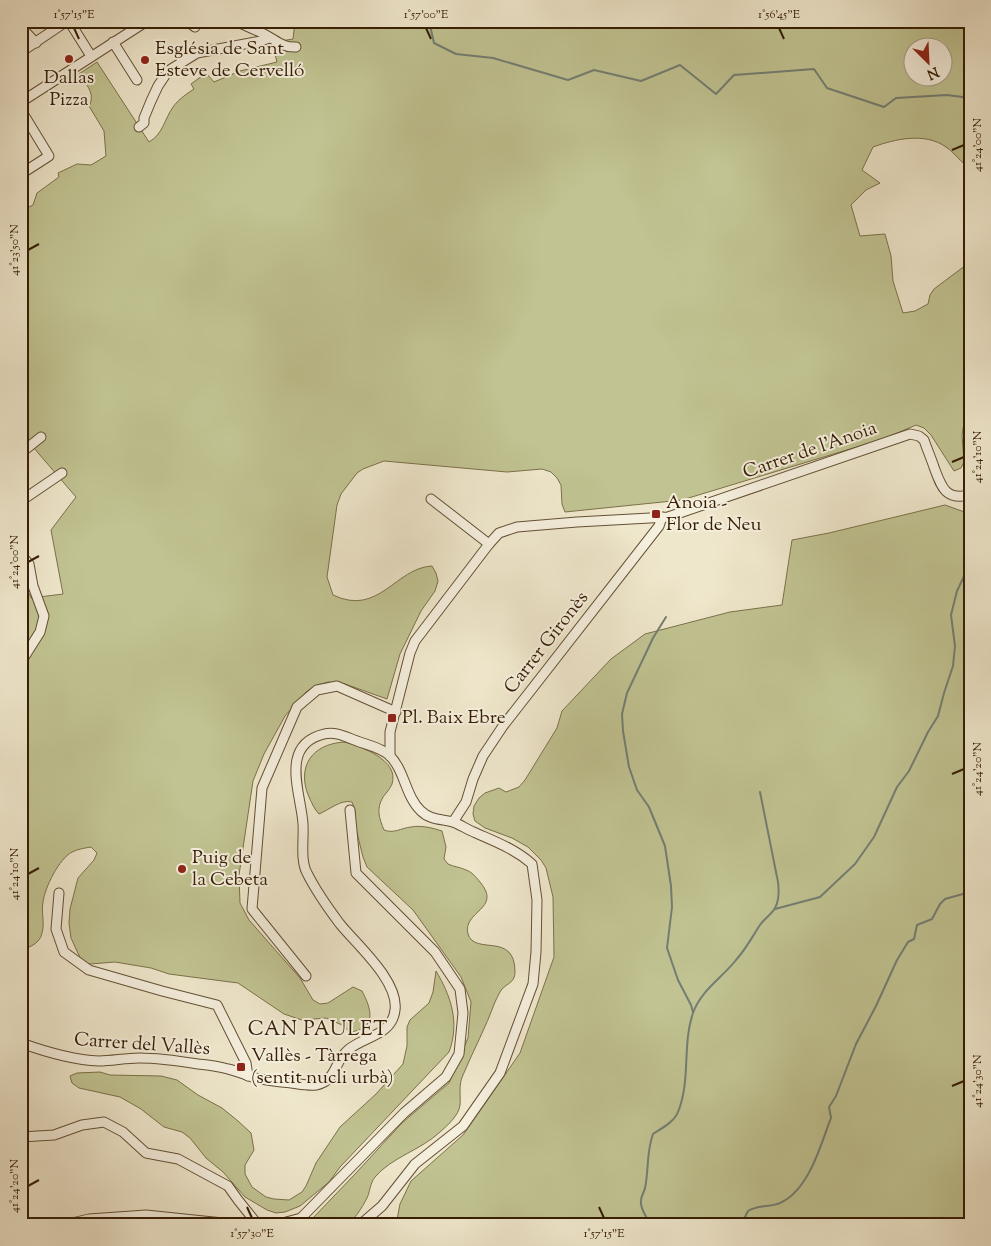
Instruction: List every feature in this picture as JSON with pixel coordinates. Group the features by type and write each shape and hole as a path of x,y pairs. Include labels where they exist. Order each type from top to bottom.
{"street":[{"path":"21,52 68,21 91,56"},
{"path":"21,102 147,21"},
{"path":"236,21 288,48 296,47"},
{"path":"23,29 36,43"},
{"path":"21,44 23,29"},
{"path":"139,127 144,123 144,118 154,94 168,71 197,53 269,38"},
{"path":"113,42 137,80"},
{"path":"21,110 49,156 21,174"},
{"name":"Carrer de l'Anoia","path":"390,756 390,732 410,652 415,641 499,533 516,527 673,515 906,435 917,435 924,440 940,483 945,491 955,496 970,495"},
{"path":"21,453 41,437"},
{"path":"21,501 62,473"},
{"path":"431,499 489,544"},
{"name":"Carrer Gironès","path":"452,822 466,802 483,756 503,726 661,524 662,517"},
{"path":"21,555 29,564 33,586 44,616 40,632 21,662"},
{"path":"306,976 252,909 262,788 297,707 317,690 337,686 396,712"},
{"path":"371,746 381,742 390,732"},
{"name":"Carrer del Vallès","path":"21,1043 48,1053 99,1061 151,1058 221,1067 248,1076 304,1085 325,1082 334,1074 347,1050 383,1032 394,1015 396,1003 379,969 338,921 306,872 303,862 302,813 295,776 295,762 302,747 307,742 320,734 335,733 371,746 390,756"},
{"path":"360,1225 382,1206 415,1164 454,1135 472,1115 500,1073 533,984 536,952 537,900 532,864 521,854 452,822 438,820 422,813 412,801 403,778 390,756"},
{"path":"275,1225 302,1218 404,1113 446,1077 459,1054 463,1013 460,989 435,952 356,873 350,810"},
{"path":"59,893 56,929 64,952 89,970 162,992 217,1005 246,1063 248,1076"},
{"path":"21,1137 54,1135 82,1124 104,1122 123,1132 146,1153 178,1158 228,1186 258,1225"},
{"path":"64,1225 89,1219 146,1215 242,1225"}],"green space":[{"path":"295,21 970,21 970,168 938,142 910,138 882,144 873,147 862,170 880,183 866,190 851,205 860,236 885,234 891,256 893,281 903,313 915,311 928,304 934,289 970,262 970,422 964,423 962,435 964,462 961,468 954,471 931,435 924,428 916,425 883,439 682,500 565,512 562,504 561,485 551,472 542,469 507,472 384,461 357,473 341,494 337,505 327,577 333,595 349,600 363,600 386,590 407,574 432,566 438,581 435,591 421,611 400,654 387,699 345,684 328,682 315,686 306,692 285,716 264,754 253,781 239,875 240,903 249,920 300,978 313,1000 320,1004 328,1003 353,987 362,991 368,1004 370,1017 365,1027 350,1032 342,1025 326,1018 302,1020 284,1014 238,983 169,974 151,968 115,962 90,964 82,962 71,938 70,909 78,878 94,860 97,853 91,847 72,852 62,861 50,881 44,896 41,937 34,944 21,949 21,576 31,598 63,594 51,530 76,497 21,433 21,211 33,205 37,193 59,177 58,173 77,164 91,165 106,156 104,131 89,106 91,93 79,74 97,62 149,142 160,131 175,104 194,89 191,84 206,73 214,82 240,71 277,62 275,54 291,50 280,41 293,39"},
{"path":"945,505 970,514 970,1225 396,1225 400,1204 411,1181 463,1135 520,1053 554,957 553,897 546,868 528,847 512,838 485,828 475,821 473,814 474,806 479,798 485,793 499,788 506,792 519,787 557,728 562,711 611,659 645,634 730,612 782,605 792,540"},
{"path":"344,742 377,756 385,761 390,768 393,775 392,784 381,801 379,810 384,830 394,831 419,826 442,831 446,847 444,859 448,864 470,872 480,882 486,891 487,898 485,904 471,920 468,926 468,934 472,940 478,943 502,948 509,952 513,959 515,975 498,996 461,1079 459,1109 453,1120 424,1144 382,1170 373,1179 367,1198 355,1217 349,1222 342,1225 303,1225 312,1219 402,1123 449,1083 468,1038 471,1002 461,977 413,910 367,867 355,825 355,810 352,802 339,803 319,814 309,797 304,776 310,759 315,752 323,747"},
{"path":"436,971 450,1000 454,1020 454,1031 449,1052 340,1167 329,1182 300,1206 285,1212 276,1213 267,1210 245,1197 223,1172 206,1158 190,1138 182,1132 164,1127 141,1109 120,1097 79,1088 72,1083 70,1076 77,1073 100,1072 110,1075 161,1076 177,1080 198,1095 222,1108 251,1133 254,1150 245,1165 245,1174 252,1187 266,1197 289,1200 302,1192 316,1163 340,1127 376,1094 403,1064 407,1046 407,1027 410,1020 429,1003 433,992"}],"waterway":[{"path":"429,21 434,43 456,54 493,58 568,80 594,70 641,81 680,65 716,94 734,75 814,69 827,88 884,107 896,98 947,95 970,98"},
{"path":"775,909 820,897 855,864 874,837 897,787 909,771 938,716 953,666 955,646 951,615 957,591 966,572"},
{"path":"666,617 653,638 627,693 622,714 623,731 629,767 637,790 649,807 665,846 672,907 667,948 678,980 693,1012"},
{"path":"649,1225 642,1209 641,1201 646,1181 649,1148 653,1134 674,1119 682,1100 686,1075 688,1037 693,1013 706,991 740,956 760,925 774,910 777,902 778,882 760,792"},
{"path":"746,1225 745,1217 748,1211 757,1207 782,1202 791,1196 806,1178 817,1156 831,1118 829,1107 836,1096 856,1044 897,960 908,942 914,939 917,925 932,919 945,899 970,892"}],"place":[{"name":"Dallas Pizza","path":"69,59"},
{"name":"Església de Sant Esteve de Cervelló","path":"145,60"},
{"name":"Anoia - Flor de Neu","path":"656,514"},
{"name":"Pl. Baix Ebre","path":"392,718"},
{"name":"Puig de la Cebeta","path":"182,869"},
{"name":"Vallès - Tàrrega (sentit nucli urbà)","path":"241,1067"}],"district":[{"name":"CAN PAULET","path":"318,1030"}]}
